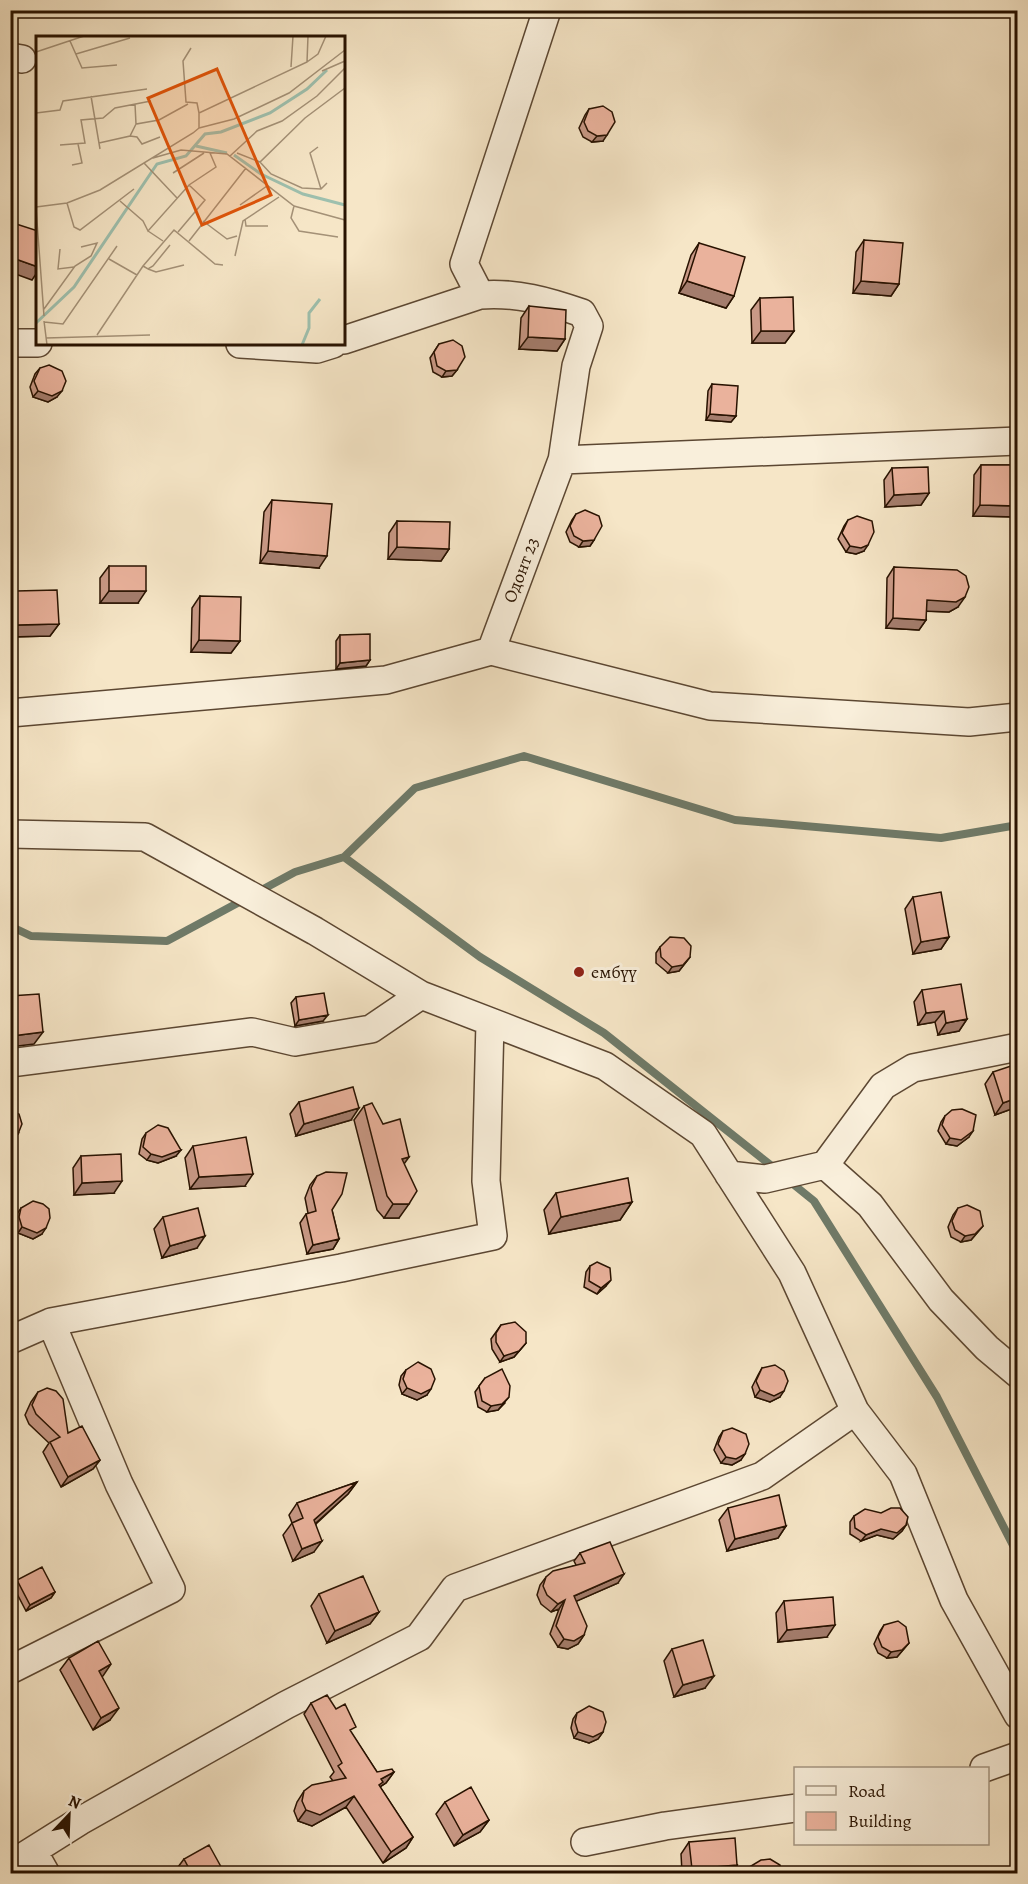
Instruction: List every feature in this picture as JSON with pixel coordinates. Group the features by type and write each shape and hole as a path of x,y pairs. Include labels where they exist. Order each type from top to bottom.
{"street":[{"path":"480,295 464,264 547,10"},
{"name":"Одонт 23","path":"345,340 480,295 505,293 546,301 582,313 589,326 576,366 562,460 491,651"},
{"path":"10,342 36,343"},
{"path":"255,345 317,349 330,345"},
{"path":"562,460 1017,441"},
{"path":"10,713 386,680 491,651 710,706 969,722 1017,717"},
{"path":"10,834 145,837 270,906 421,995 605,1066 703,1134 792,1274 855,1412 903,1474 954,1600 1017,1715"},
{"path":"10,1063 252,1032 295,1042 371,1029 421,995"},
{"path":"10,1340 51,1322 341,1268 493,1236 486,1181 490,1022"},
{"path":"729,1175 765,1179 825,1165 883,1086 913,1068 1017,1047"},
{"path":"825,1165 870,1204 941,1300 987,1348 1017,1374"},
{"path":"10,1670 171,1589 119,1484 51,1322"},
{"path":"30,1863 80,1821 286,1705 419,1637 455,1588 762,1476 855,1412"},
{"path":"987,1767 1017,1756"},
{"path":"585,1842 665,1826 794,1808"}],"building":[{"path":"603,106 612,112 615,122 607,135 597,136 588,131 584,122 589,109"},
{"path":"10,222 36,230 36,266 10,257"},
{"path":"864,240 903,243 899,284 861,281"},
{"path":"699,243 745,257 734,296 687,281"},
{"path":"793,297 794,331 761,331 760,298"},
{"path":"529,306 566,310 565,339 528,337"},
{"path":"453,340 462,346 465,357 457,370 446,371 437,366 434,352 439,344"},
{"path":"49,365 62,371 66,381 62,391 52,396 38,391 34,381 40,368"},
{"path":"712,384 738,386 736,416 710,414"},
{"path":"981,465 1017,465 1017,506 980,505"},
{"path":"928,467 929,493 894,495 892,468"},
{"path":"272,500 332,504 327,556 268,551"},
{"path":"585,510 599,516 602,526 594,540 583,541 574,536 570,526 576,514"},
{"path":"857,516 872,521 874,532 868,545 861,548 850,546 842,533 848,520"},
{"path":"397,521 450,522 449,549 397,547"},
{"path":"109,566 146,566 146,591 109,591"},
{"path":"894,567 957,570 966,576 969,587 965,597 956,602 927,600 926,620 893,618"},
{"path":"57,590 59,624 17,625 16,591"},
{"path":"200,596 241,597 240,641 199,640"},
{"path":"370,634 370,660 340,663 340,635"},
{"path":"941,892 949,937 921,942 913,897"},
{"path":"670,937 684,938 691,946 690,957 683,965 672,967 661,957 660,947"},
{"path":"961,984 967,1019 946,1023 944,1011 926,1013 922,990"},
{"path":"324,993 328,1015 299,1020 296,997"},
{"path":"39,994 43,1032 12,1036 10,996"},
{"path":"1017,1064 1017,1098 1003,1103 993,1072"},
{"path":"353,1087 359,1108 304,1124 299,1102"},
{"path":"372,1103 383,1124 400,1119 409,1157 402,1159 417,1191 409,1204 393,1204 387,1196 364,1106"},
{"path":"962,1109 976,1115 973,1131 961,1140 950,1138 942,1125 945,1116 952,1110"},
{"path":"10,1111 19,1114 22,1124 18,1134 10,1138"},
{"path":"158,1125 168,1128 181,1150 162,1157 151,1154 143,1147 146,1133"},
{"path":"246,1137 253,1174 199,1177 193,1146"},
{"path":"121,1154 122,1181 82,1183 81,1156"},
{"path":"326,1172 347,1173 342,1194 332,1210 339,1239 313,1245 306,1214 316,1211 311,1188 317,1176"},
{"path":"628,1178 632,1202 561,1217 556,1193"},
{"path":"33,1201 49,1209 50,1218 46,1228 37,1233 22,1227 19,1217 21,1208"},
{"path":"967,1205 980,1211 983,1226 975,1234 965,1236 955,1230 952,1221 958,1208"},
{"path":"198,1208 205,1236 170,1246 163,1217"},
{"path":"597,1262 610,1268 611,1280 601,1288 589,1281 590,1266"},
{"path":"515,1322 526,1332 526,1343 519,1351 504,1356 496,1342 496,1333 501,1325"},
{"path":"418,1362 431,1369 435,1379 431,1389 421,1394 407,1388 403,1379 406,1370"},
{"path":"775,1365 784,1371 788,1381 784,1391 774,1396 760,1390 756,1381 762,1368"},
{"path":"502,1369 510,1386 509,1397 502,1404 491,1406 482,1401 479,1386 485,1378"},
{"path":"47,1388 56,1391 63,1399 68,1433 82,1426 100,1460 68,1477 50,1442 60,1437 36,1414 32,1405 38,1392"},
{"path":"732,1428 746,1434 749,1444 745,1454 736,1459 726,1457 718,1444 723,1431"},
{"path":"357,1482 314,1520 322,1541 302,1549 292,1523 303,1518 297,1503"},
{"path":"779,1495 786,1526 735,1539 728,1508"},
{"path":"891,1508 900,1508 908,1517 906,1525 897,1533 881,1529 866,1535 855,1528 854,1516 865,1509 881,1513"},
{"path":"610,1542 624,1574 574,1596 587,1626 584,1635 574,1641 564,1639 556,1626 565,1600 558,1604 547,1595 543,1586 546,1577 553,1571 585,1563 580,1553"},
{"path":"42,1567 55,1592 30,1605 17,1580"},
{"path":"363,1576 379,1612 335,1631 319,1594"},
{"path":"833,1597 835,1625 787,1630 784,1601"},
{"path":"898,1621 906,1627 909,1643 902,1650 891,1652 882,1647 878,1637 884,1625"},
{"path":"703,1640 714,1676 683,1685 672,1649"},
{"path":"98,1641 111,1664 99,1671 119,1708 101,1718 69,1658"},
{"path":"327,1695 336,1709 345,1704 356,1727 350,1730 377,1772 392,1769 394,1772 381,1779 383,1782 379,1785 413,1837 391,1852 354,1796 320,1815 306,1810 302,1801 304,1791 312,1785 346,1778 338,1766 342,1763 311,1703"},
{"path":"589,1706 603,1712 606,1722 603,1732 593,1737 578,1732 575,1722 577,1713"},
{"path":"471,1787 489,1820 463,1835 445,1802"},
{"path":"735,1838 737,1865 692,1869 689,1842"},
{"path":"209,1845 225,1874 192,1874 184,1859"},
{"path":"770,1859 780,1865 782,1874 749,1874 746,1869 761,1860"}],"waterway":[{"path":"256,893 295,872 344,857 415,788 524,756 735,820 941,838 1018,825"},
{"path":"344,857 480,957 604,1033 778,1171"},
{"path":"10,926 31,936 167,941 245,899"},
{"path":"788,1180 814,1201 937,1397 1018,1555"}],"place":[{"name":"ембүү","path":"579,972"}]}
